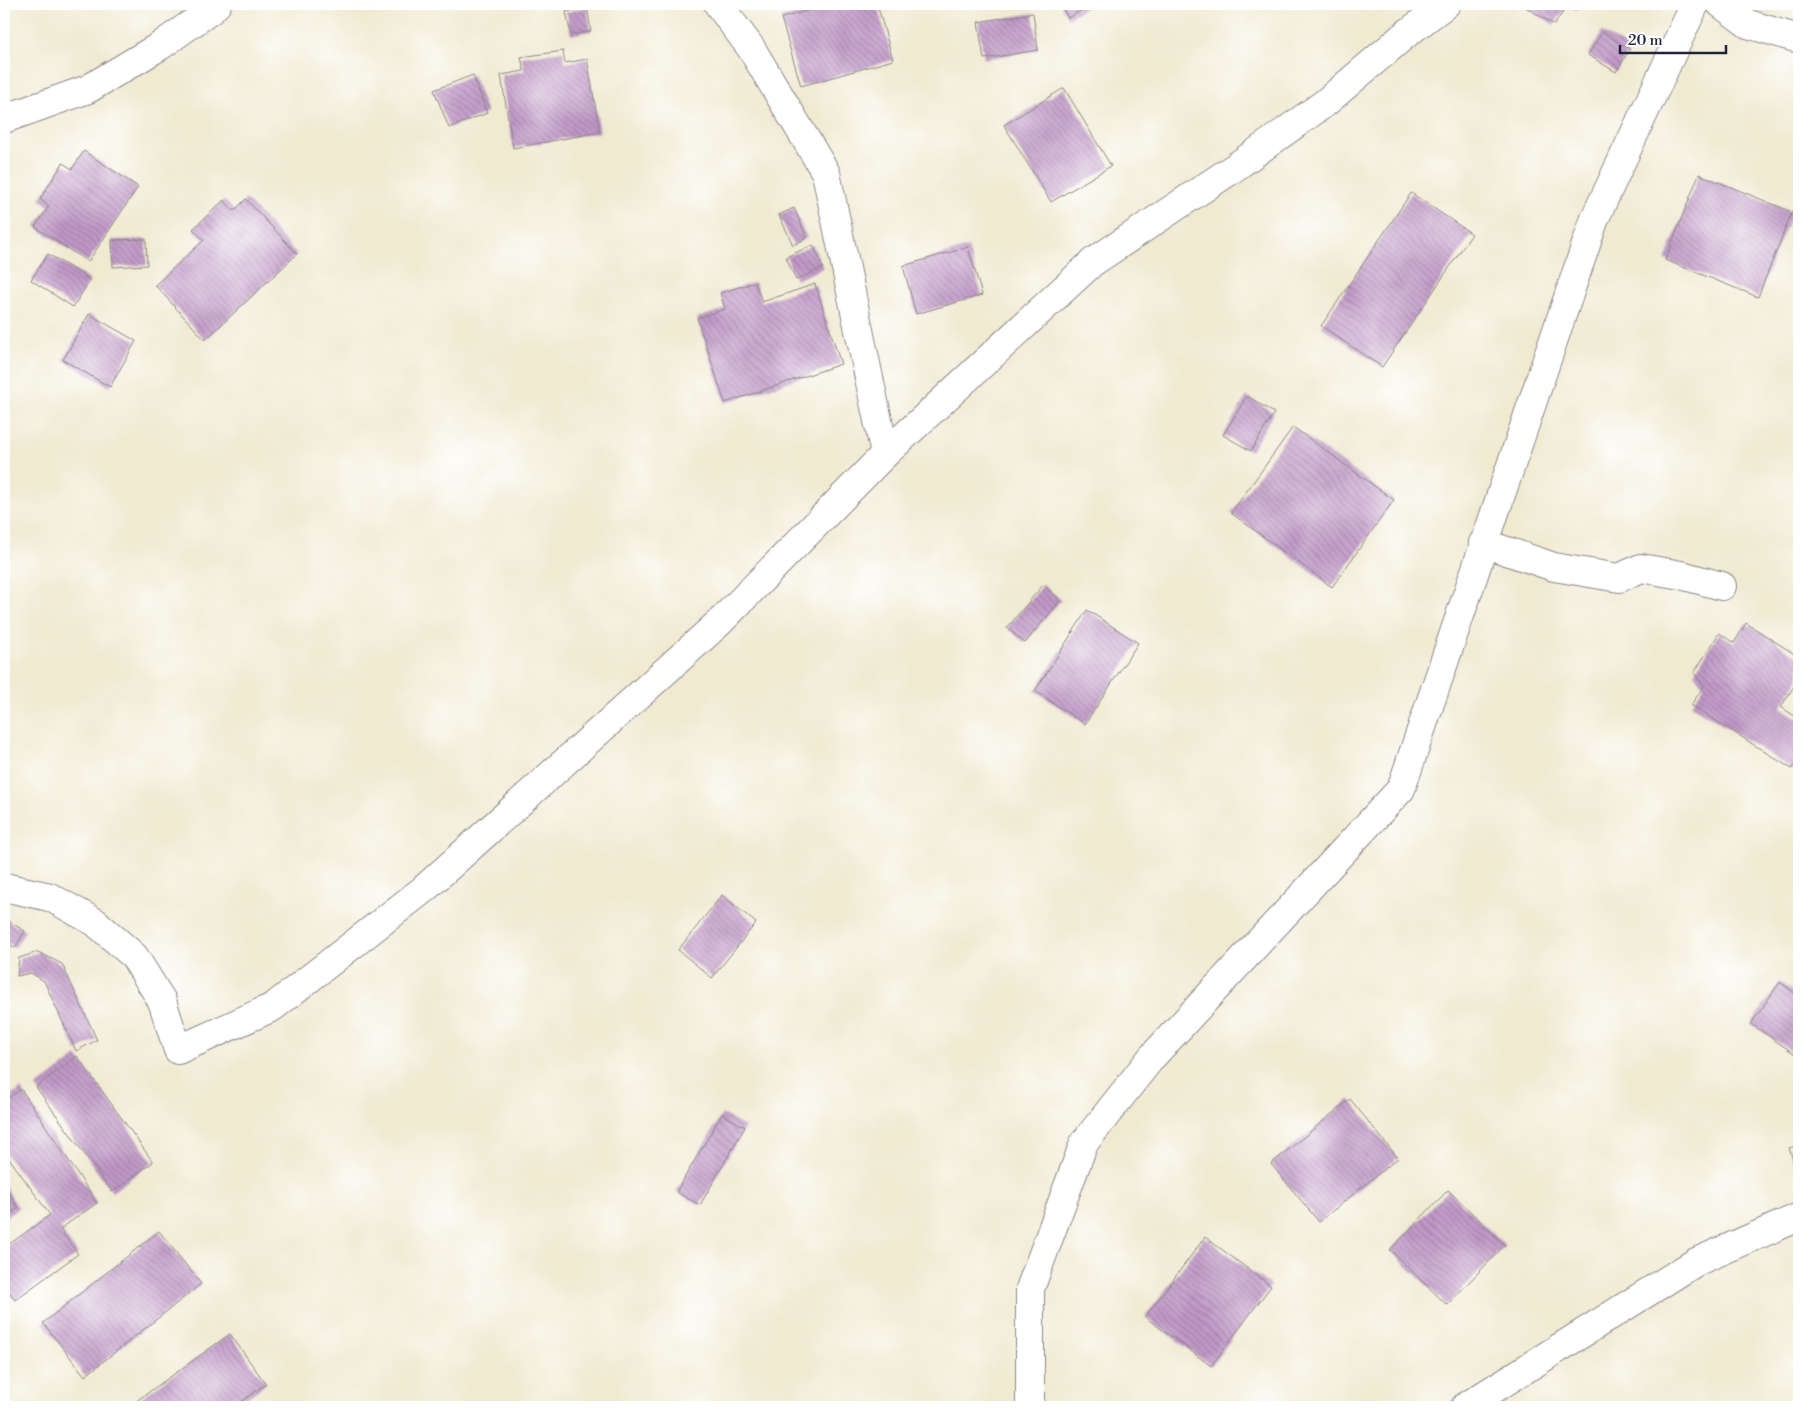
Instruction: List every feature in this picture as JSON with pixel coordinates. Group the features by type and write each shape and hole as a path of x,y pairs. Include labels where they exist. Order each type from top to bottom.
{"street":[{"path":"4,119 88,88 160,46 217,4"},
{"path":"718,4 752,48 826,173 885,454"},
{"path":"4,887 50,897 95,922 134,956 162,1001 178,1050 273,1007 424,889 699,641 885,454 1093,262 1234,168 1325,103 1406,34 1446,4"},
{"path":"1030,1407 1030,1289 1084,1143 1152,1056 1401,789 1594,218 1695,4"},
{"path":"1721,4 1748,24 1799,39"},
{"path":"1483,542 1554,567 1619,578 1641,568 1681,575 1722,586"},
{"path":"1465,1407 1696,1262 1799,1217"}],"building":[{"path":"832,4 877,4 893,60 801,86 781,18"},
{"path":"1060,4 1092,4 1068,18"},
{"path":"1521,4 1580,4 1576,10 1568,5 1554,25"},
{"path":"587,7 591,31 571,35 566,12"},
{"path":"1033,13 1038,50 984,59 978,22"},
{"path":"1602,32 1630,49 1616,72 1588,55"},
{"path":"563,51 565,63 587,59 600,132 513,148 501,75 524,71 521,57"},
{"path":"473,75 487,113 449,128 434,90"},
{"path":"1064,88 1111,166 1051,202 1004,125"},
{"path":"84,151 138,187 88,262 35,227 49,206 40,199 63,163 72,169"},
{"path":"1699,174 1792,212 1758,297 1665,260"},
{"path":"1411,193 1472,234 1382,367 1321,326"},
{"path":"246,199 297,254 205,340 155,285 204,240 193,229 224,200 234,211"},
{"path":"794,208 807,238 793,245 779,215"},
{"path":"146,239 147,265 113,267 112,240"},
{"path":"813,245 823,268 796,280 786,257"},
{"path":"968,247 982,295 916,314 903,266"},
{"path":"48,254 90,280 73,307 31,280"},
{"path":"755,282 762,302 815,284 841,364 725,403 697,318 725,309 720,293"},
{"path":"89,314 136,341 110,387 63,360"},
{"path":"1247,396 1274,413 1251,451 1223,435"},
{"path":"1293,427 1394,500 1332,587 1231,513"},
{"path":"1043,585 1061,600 1025,643 1007,628"},
{"path":"1087,610 1138,643 1085,724 1035,691"},
{"path":"1746,623 1799,657 1799,678 1781,707 1799,719 1799,759 1792,769 1691,705 1704,686 1694,673 1719,633 1734,643"},
{"path":"722,895 756,923 712,978 678,950"},
{"path":"5,919 25,931 15,948 4,941"},
{"path":"38,952 62,964 97,1040 76,1051 44,981 31,973 17,976 19,958"},
{"path":"1780,982 1799,996 1799,1048 1795,1054 1751,1024"},
{"path":"77,1056 153,1162 112,1192 36,1087"},
{"path":"21,1089 97,1203 60,1229 78,1254 15,1300 4,1284 4,1248 50,1215 4,1151 4,1101"},
{"path":"1350,1099 1398,1158 1319,1222 1271,1164"},
{"path":"722,1114 745,1127 700,1205 676,1192"},
{"path":"1799,1145 1799,1174 1798,1175 1789,1148"},
{"path":"4,1186 19,1208 4,1218"},
{"path":"1448,1190 1505,1245 1447,1305 1390,1250"},
{"path":"159,1231 201,1284 85,1376 43,1323"},
{"path":"1205,1237 1271,1286 1211,1366 1145,1317"},
{"path":"230,1334 266,1384 234,1407 128,1407"}]}
